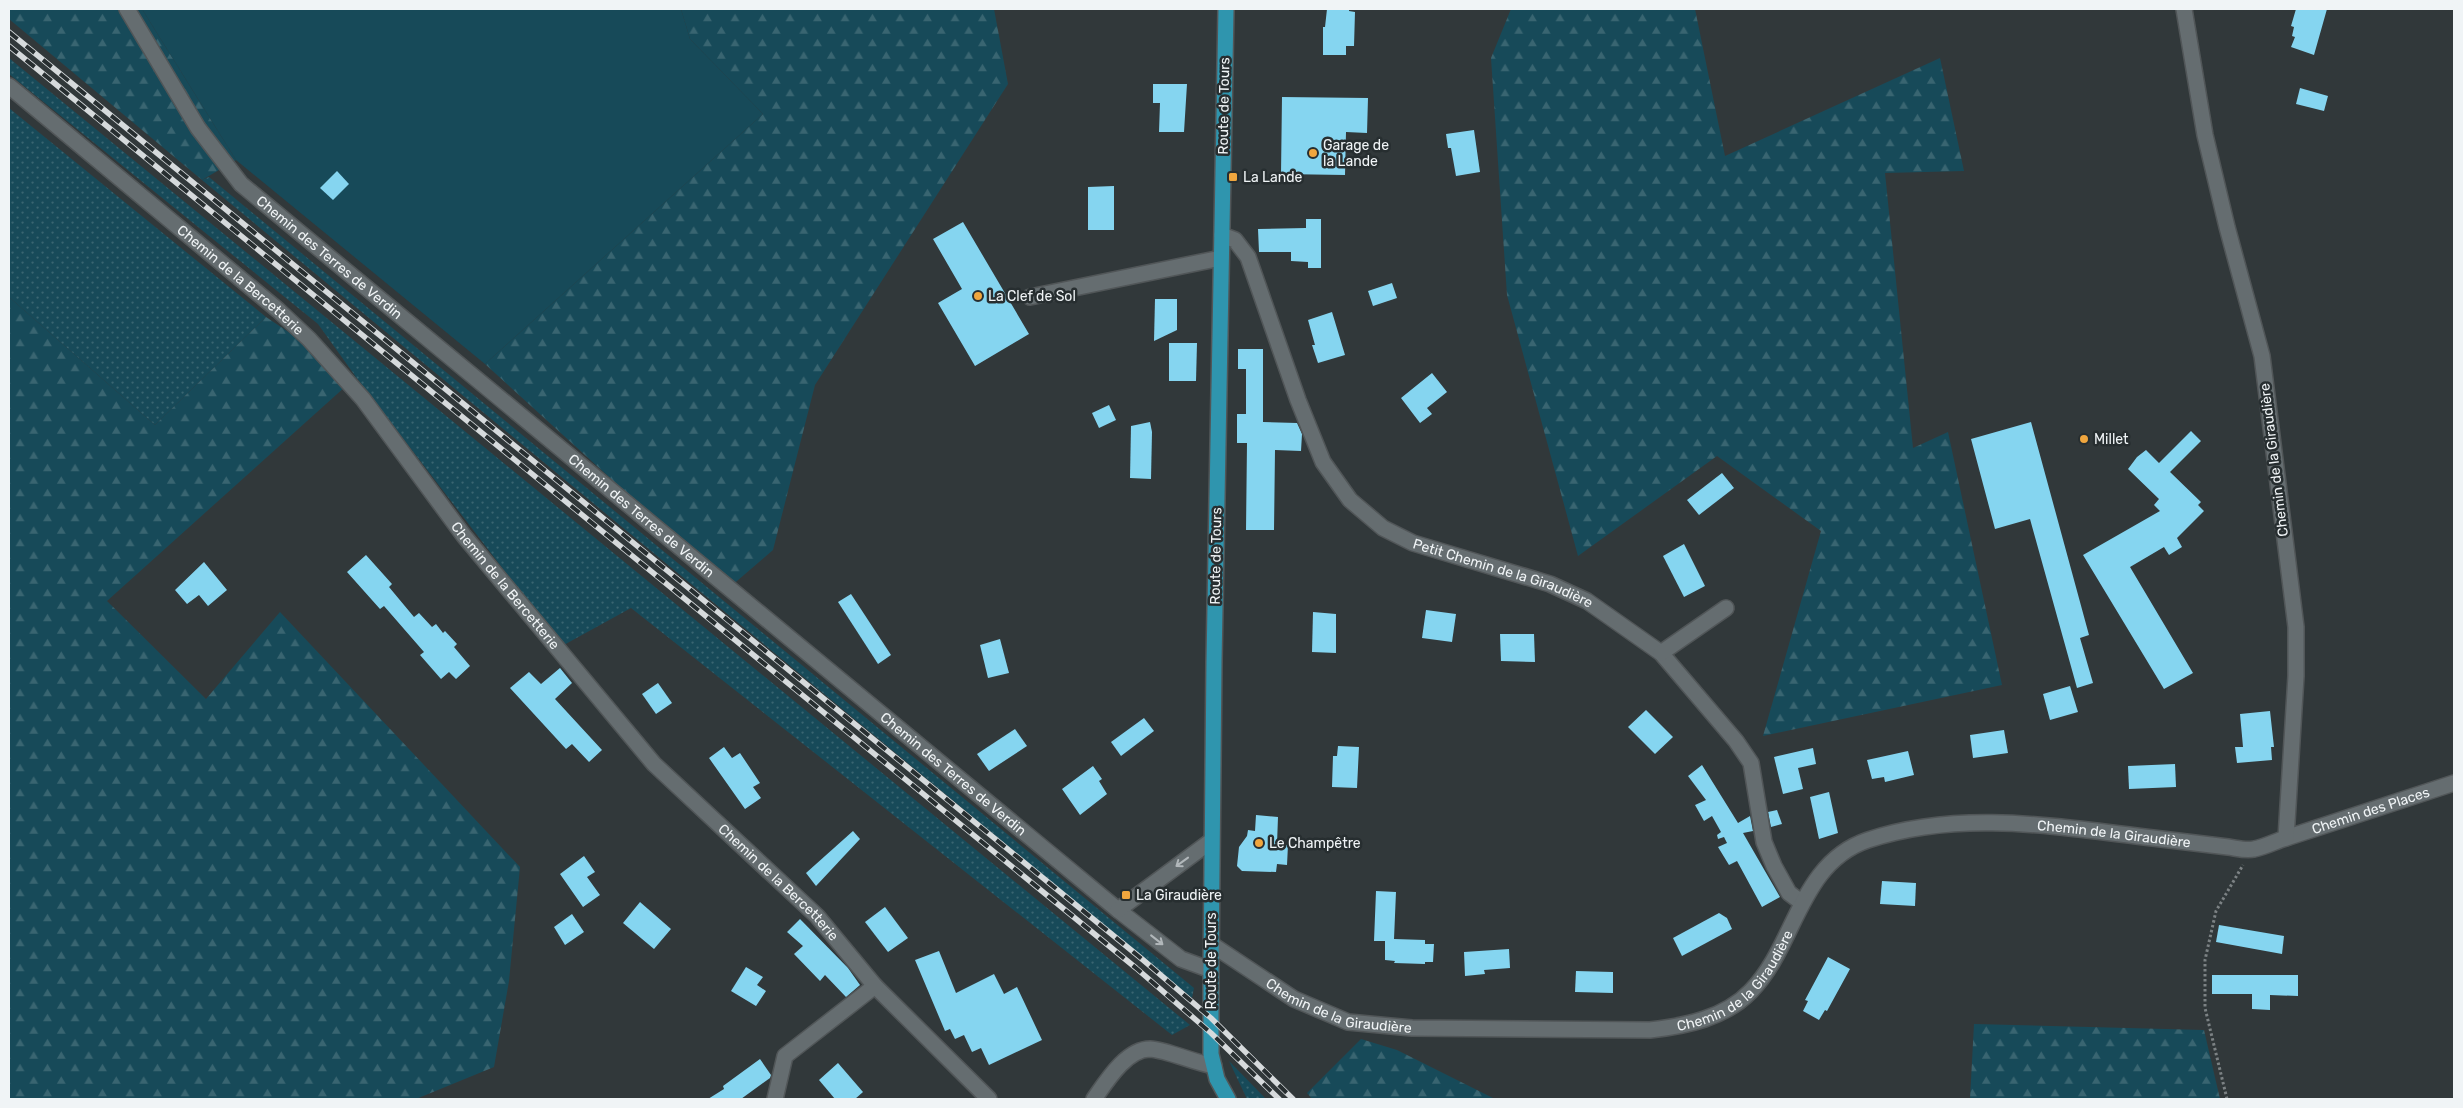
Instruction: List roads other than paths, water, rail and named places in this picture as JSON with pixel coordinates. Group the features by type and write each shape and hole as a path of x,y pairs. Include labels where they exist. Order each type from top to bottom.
{"main road":[{"name":"Route de Tours","path":"1226,9 1211,841 1211,1054 1228,1099"}],"street":[{"name":"Chemin des Terres de Verdin","path":"126,9 198,128 215,153 241,184 1118,910 1181,959 1211,970"},
{"name":"Chemin de la Giraudière","path":"1211,944 1287,995 1310,1007 1348,1022 1412,1028 1650,1030 1676,1027 1715,1015 1750,992 1770,964 1802,902 1830,864 1854,846 1879,837 1942,825 2021,823 2253,850 2286,838 2296,676 2296,627 2262,356 2226,227 2205,135 2184,9"},
{"name":"Chemin de la Bercetterie","path":"9,86 278,310 309,339 362,399 464,536 633,740 683,792 817,916 875,986 989,1099"},
{"name":"Petit Chemin de la Giraudière","path":"1222,235 1235,240 1248,257 1298,400 1322,462 1350,500 1383,528 1413,543 1550,584 1587,602 1661,654 1736,741 1751,763 1764,842 1774,866 1789,893 1802,902"},
{"path":"1030,297 1221,258"},
{"path":"1661,654 1726,608"},
{"name":"Chemin des Places","path":"2286,838 2454,783"},
{"path":"1118,910 1211,841"},
{"path":"775,1099 785,1056 875,986"},
{"path":"1094,1099 1125,1061 1141,1051 1160,1051 1214,1066"}],"railway":[{"path":"9,32 1142,959 1211,1018 1293,1099"},
{"path":"9,46 1136,968 1211,1033 1279,1099"}],"place":[{"name":"Garage de la Lande","path":"1313,153"},
{"name":"La Lande","path":"1233,177"},
{"name":"La Clef de Sol","path":"978,296"},
{"name":"Millet","path":"2084,439"},
{"name":"Le Champêtre","path":"1259,843"},
{"name":"La Giraudière","path":"1126,895"}]}
